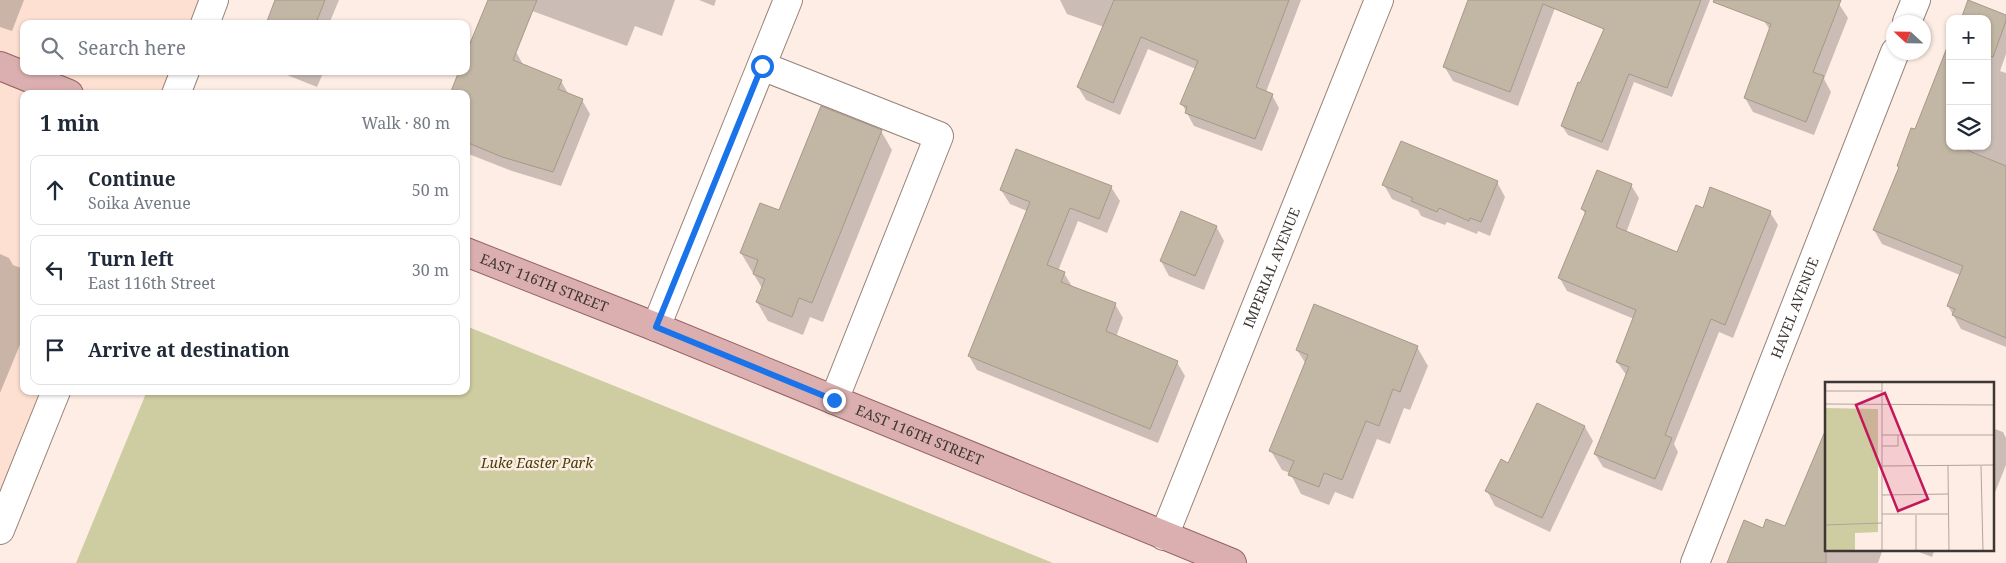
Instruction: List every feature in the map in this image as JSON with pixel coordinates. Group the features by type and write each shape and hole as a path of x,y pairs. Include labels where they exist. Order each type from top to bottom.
{"main road":[{"path":"0,66 20,74"},
{"path":"22,75 59,90"},
{"name":"EAST 116TH STREET","path":"470,254 656,327 1232,563"}],"street":[{"path":"206,20 214,0"},
{"path":"656,327 788,0"},
{"name":"IMPERIAL AVENUE","path":"1164,536 1379,0"},
{"path":"1910,15 1916,0"},
{"name":"HAVEL AVENUE","path":"1695,563 1892,60"},
{"path":"762,66 939,136 834,400"},
{"path":"178,90 183,75"},
{"path":"0,530 54,395"}],"shaded area":[{"path":"0,0 214,0 206,20 20,20 20,75 183,75 178,90 20,90 20,395 54,395 0,530"}],"green space":[{"name":"Luke Easter Park","path":"470,328 1053,563 76,563 145,395 470,395"}],"building":[{"path":"275,0 325,0 317,20 268,20"},
{"path":"488,0 537,0 513,60 562,80 558,89 583,99 553,172 502,157 470,144 470,90 452,90 457,75 470,75 470,43"},
{"path":"1114,0 1289,0 1256,87 1273,94 1255,139 1185,113 1187,107 1180,104 1198,61 1141,37 1113,103 1077,87"},
{"path":"1468,0 1701,0 1667,88 1629,74 1602,142 1561,126 1578,82 1580,83 1604,29 1543,4 1510,92 1443,67"},
{"path":"1714,0 1841,0 1813,72 1824,76 1806,122 1744,98 1771,24 1713,2"},
{"path":"1968,0 2006,15 2006,21 1993,57 1991,56 1991,15 1962,15"},
{"path":"1946,50 1946,150 1967,150 2006,166 2006,338 1952,315 1955,309 1947,306 1963,266 1873,230 1899,167 1897,166 1911,128 1915,129"},
{"path":"821,106 882,130 812,303 799,298 792,317 756,302 765,279 753,274 758,260 740,253 760,203 779,210"},
{"path":"1401,141 1498,181 1481,222 1470,218 1469,221 1439,208 1437,212 1411,201 1413,198 1382,185"},
{"path":"1016,149 1112,186 1099,219 1070,208 1047,265 1065,272 1061,282 1116,303 1106,331 1178,361 1150,429 968,356 1030,202 1000,190"},
{"path":"1597,170 1632,184 1616,227 1677,252 1696,205 1703,208 1710,187 1771,211 1725,325 1711,319 1665,435 1672,438 1655,479 1594,454 1629,367 1616,362 1636,310 1558,278 1586,211 1581,209"},
{"path":"1181,211 1217,226 1195,276 1160,261"},
{"path":"1314,304 1418,346 1400,392 1393,389 1379,426 1366,421 1342,480 1324,473 1319,487 1288,475 1294,461 1269,451 1308,355 1296,350"},
{"path":"1537,403 1585,426 1542,518 1485,491 1501,459 1508,463"},
{"path":"1825,431 1826,563 1727,563 1744,520 1763,528 1766,519 1785,526"}],"route":[{"path":"762,66 656,327 834,400"}]}
